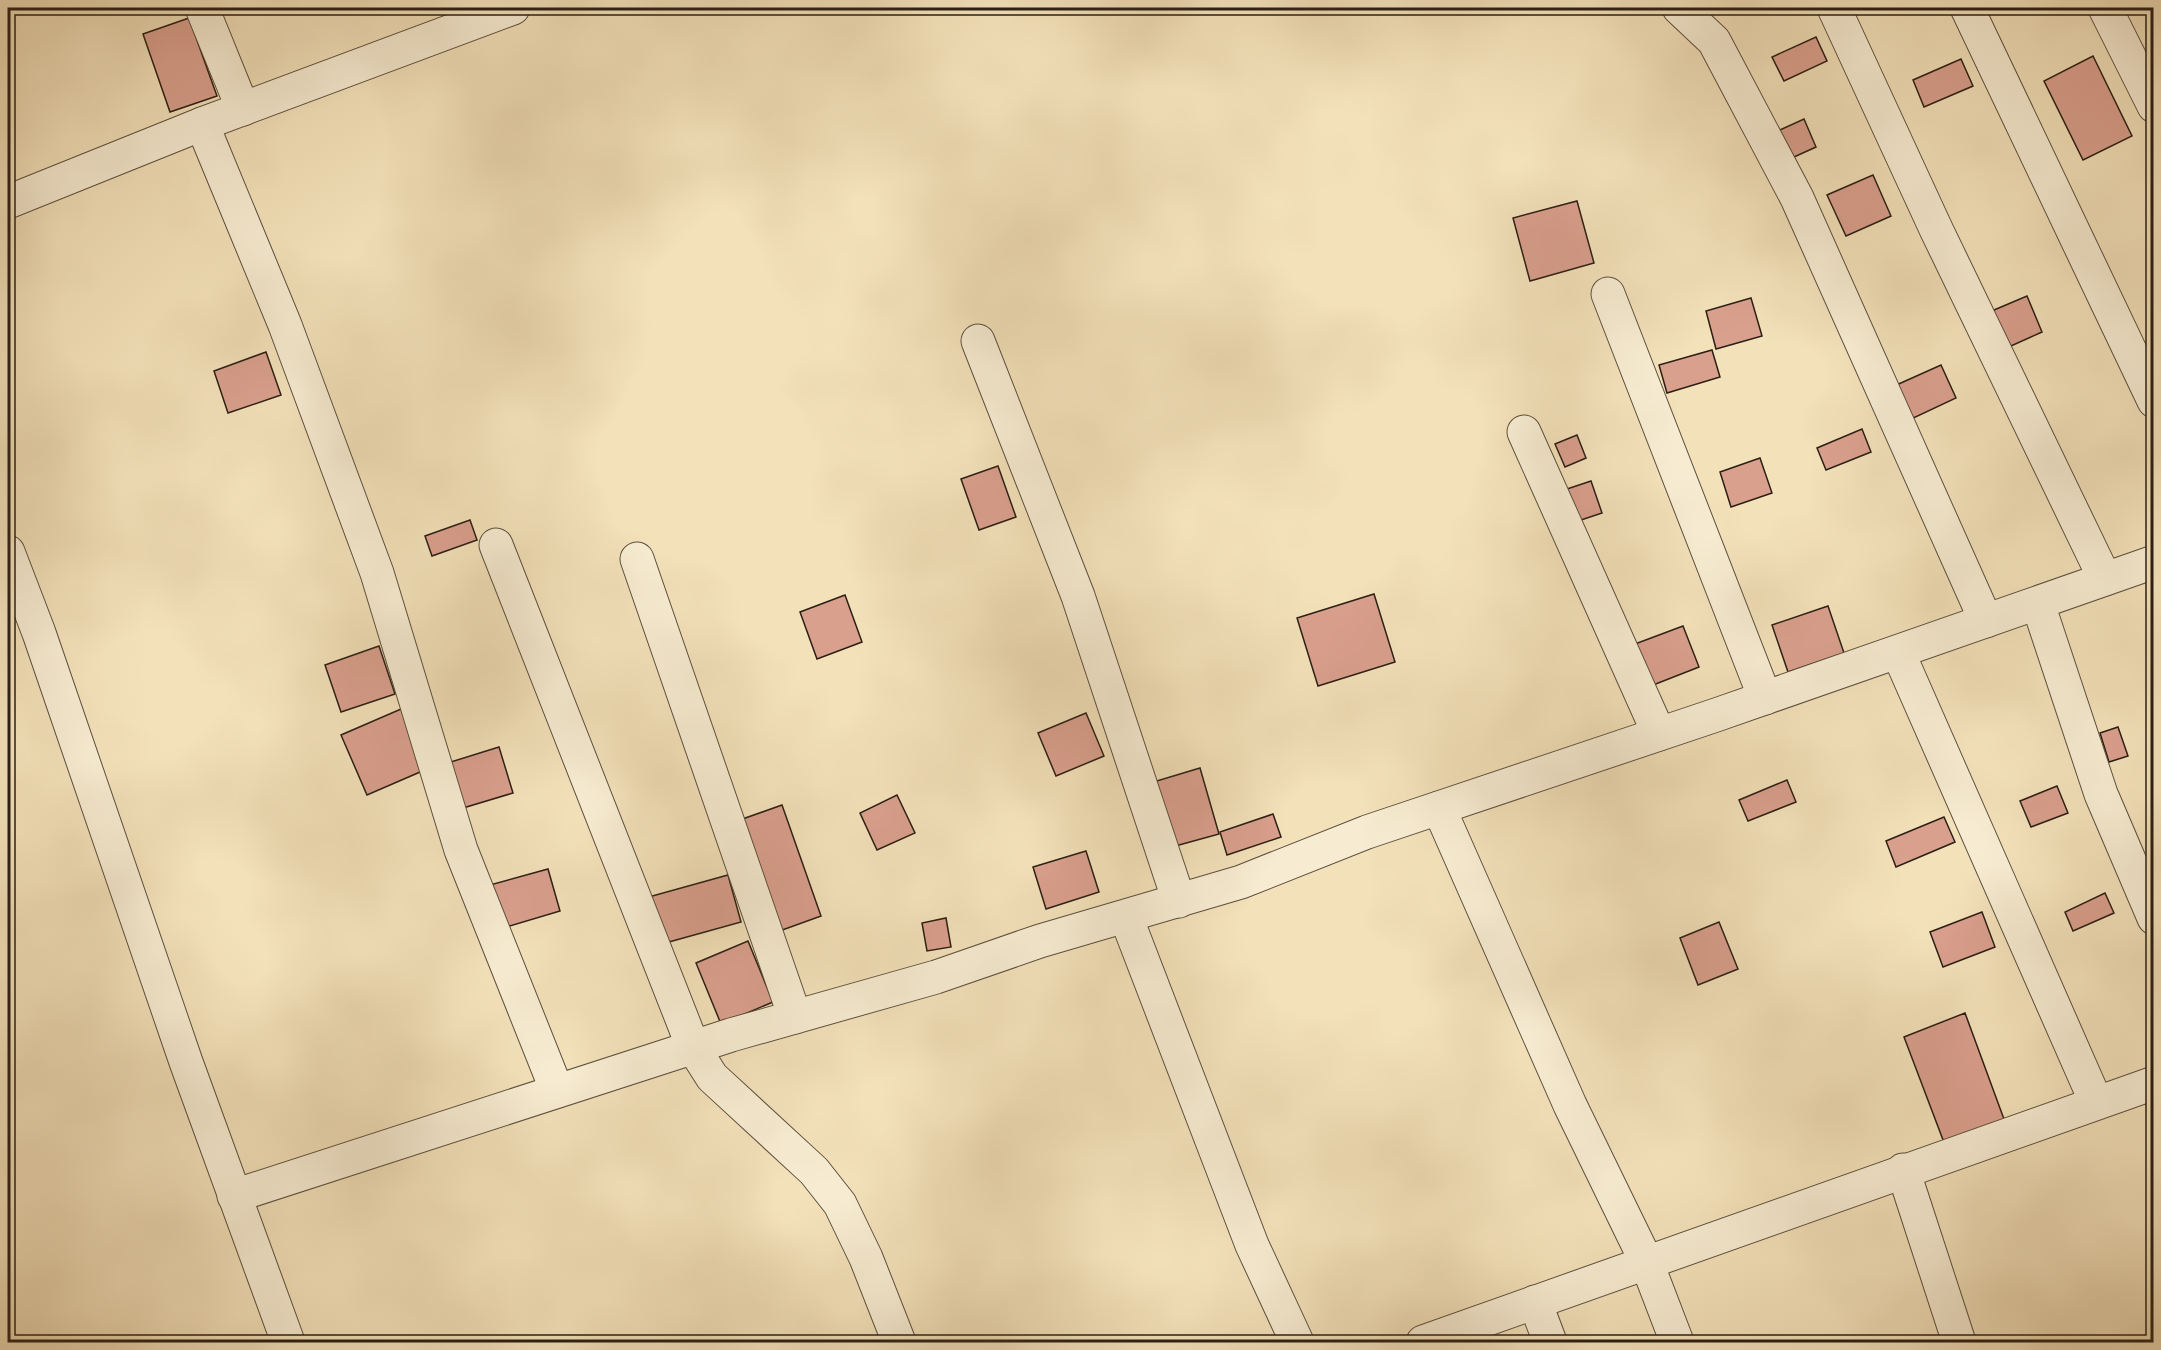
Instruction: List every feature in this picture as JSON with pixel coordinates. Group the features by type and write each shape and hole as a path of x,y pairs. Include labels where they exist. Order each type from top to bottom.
{"street":[{"path":"202,8 243,109"},
{"path":"8,202 202,124 513,8"},
{"path":"1679,8 1714,41 1797,198 1986,621"},
{"path":"1834,8 1936,230 2105,579"},
{"path":"1967,8 2154,400"},
{"path":"2105,8 2154,106"},
{"path":"202,124 285,325 373,562 461,850 557,1091"},
{"path":"1608,294 1764,698"},
{"path":"978,341 1078,596 1179,901"},
{"path":"1524,432 1659,734"},
{"path":"496,545 693,1047 712,1077 814,1171 840,1204 866,1258 899,1342"},
{"path":"8,552 39,633 234,1196 288,1342"},
{"path":"637,560 795,1017"},
{"path":"234,1196 693,1047 936,977 1040,941 1241,882 1367,832 2038,604 2154,562"},
{"path":"2038,604 2102,794 2154,918"},
{"path":"1898,652 2097,1102"},
{"path":"1439,807 1570,1105 1646,1261 1677,1342"},
{"path":"1126,917 1252,1245 1298,1342"},
{"path":"1423,1342 1646,1261 2154,1083"},
{"path":"1903,1170 1959,1342"},
{"path":"1535,1302 1550,1342"}],"building":[{"path":"189,18 217,96 170,112 143,34"},
{"path":"1816,37 1827,61 1784,81 1772,57"},
{"path":"2093,56 2132,136 2083,160 2044,81"},
{"path":"1961,59 1973,86 1924,107 1913,80"},
{"path":"1804,119 1816,147 1783,162 1771,134"},
{"path":"1873,175 1891,216 1846,236 1827,195"},
{"path":"1577,201 1594,263 1530,281 1513,218"},
{"path":"2027,296 2042,332 2002,350 1987,313"},
{"path":"1751,298 1762,336 1716,349 1706,311"},
{"path":"1712,350 1720,377 1667,393 1659,365"},
{"path":"266,352 281,395 228,413 214,371"},
{"path":"1941,365 1956,398 1907,421 1892,387"},
{"path":"1862,429 1871,452 1826,470 1817,448"},
{"path":"1577,435 1586,458 1565,467 1555,444"},
{"path":"1760,458 1772,493 1731,507 1720,472"},
{"path":"998,466 1016,517 979,530 961,479"},
{"path":"1591,481 1602,513 1569,524 1558,492"},
{"path":"470,520 477,540 432,556 425,536"},
{"path":"1374,594 1395,662 1318,686 1297,618"},
{"path":"845,595 862,642 817,659 800,612"},
{"path":"1828,606 1844,653 1788,672 1772,625"},
{"path":"1683,626 1699,667 1643,689 1627,647"},
{"path":"379,646 395,694 341,712 325,665"},
{"path":"401,709 427,769 367,795 341,735"},
{"path":"1086,713 1104,756 1056,776 1038,733"},
{"path":"2118,727 2128,756 2109,762 2100,733"},
{"path":"499,747 513,793 453,811 438,766"},
{"path":"1200,768 1219,834 1168,848 1150,783"},
{"path":"1787,780 1796,802 1748,821 1739,800"},
{"path":"2057,786 2068,813 2031,827 2020,801"},
{"path":"897,795 915,833 877,850 860,813"},
{"path":"782,805 821,916 774,933 734,822"},
{"path":"1273,814 1281,837 1227,855 1220,832"},
{"path":"1944,817 1955,842 1896,867 1886,841"},
{"path":"1086,851 1099,892 1046,909 1033,867"},
{"path":"548,869 560,911 503,928 490,885"},
{"path":"728,875 741,922 658,945 645,898"},
{"path":"2105,893 2114,913 2073,931 2065,912"},
{"path":"1982,912 1995,947 1943,967 1930,932"},
{"path":"946,918 951,947 927,951 922,923"},
{"path":"1719,922 1738,969 1698,985 1680,938"},
{"path":"748,941 773,1002 721,1024 696,963"},
{"path":"1965,1013 2008,1130 1948,1153 1904,1037"}]}
